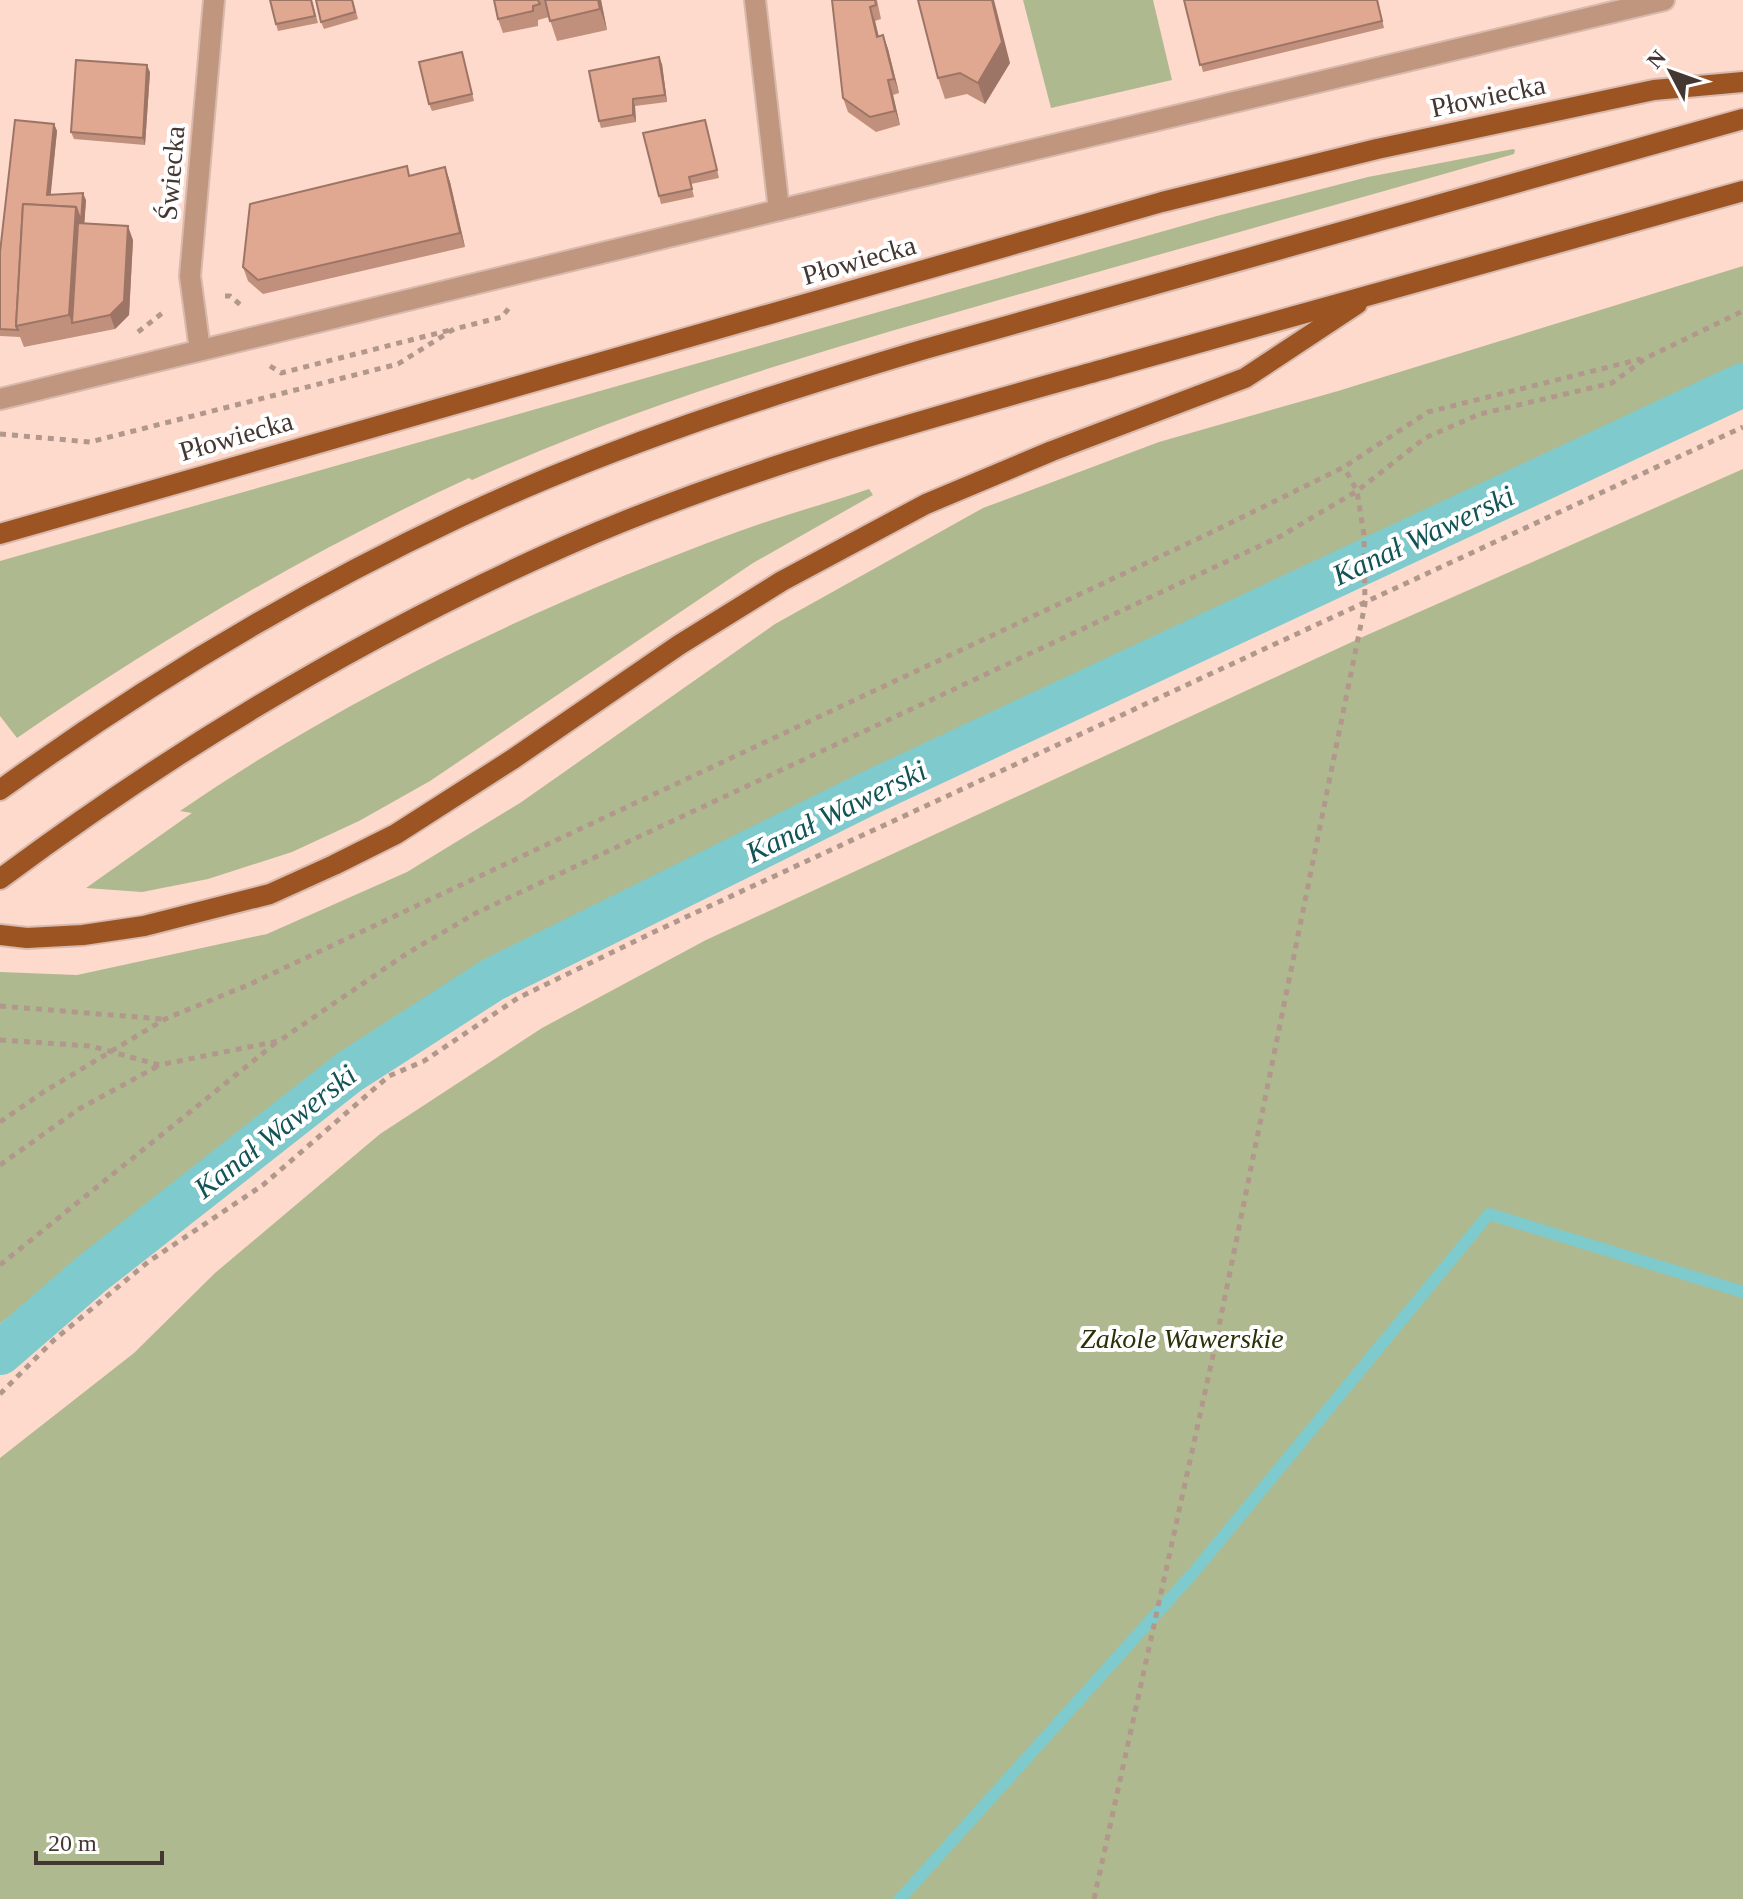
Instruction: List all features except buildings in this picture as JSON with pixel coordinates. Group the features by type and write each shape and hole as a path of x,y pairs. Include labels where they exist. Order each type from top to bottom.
{"main road":[{"name":"Płowiecka","path":"0,534 132,494 1233,184 1377,149 1654,90 1743,82"},
{"path":"0,790 110,713 272,614 459,518 625,447 807,384 925,349 1743,119"},
{"path":"0,879 109,801 254,706 475,587 621,523 773,467 948,413 1743,191"},
{"path":"0,935 27,938 83,935 144,926 270,894 334,865 396,834 513,759 679,645 782,581 926,504 1052,451 1245,378 1372,294"}],"street":[{"name":"Świecka","path":"200,350 190,276 214,0"},
{"path":"755,0 779,210"},
{"name":"Płowiecka","path":"0,399 1664,0"}],"path":[{"path":"0,1265 279,1041 406,954 476,913 1281,536 1357,491 1425,438 1480,414 1612,383 1646,358 1743,311"},
{"path":"0,434 90,442 398,364 454,329"},
{"path":"0,1122 45,1091 165,1019 248,985 1208,534 1344,467 1428,412 1646,358"},
{"path":"0,1394 54,1340 148,1262 263,1185 389,1076 424,1061 518,998 670,924 1743,427"},
{"path":"1094,1899 1214,1351 1365,604 1364,535 1357,491 1344,467"},
{"path":"0,1006 165,1019"},
{"path":"0,1040 91,1046 159,1065"},
{"path":"0,1165 79,1109 159,1065 279,1041"}],"green space":[{"path":"1023,0 1153,0 1172,80 1051,108"},
{"path":"1513,149 1514,154 812,355 606,425 472,480 469,478 294,566 182,631 17,738 0,716 0,561 1217,216 1368,177"},
{"path":"1743,266 1743,372 703,863 421,1010 48,1285 0,1324 0,972 77,975 267,934 407,872 520,803 775,624 983,508 1159,442 1338,391"},
{"name":"Zakole Wawerskie","path":"1743,469 1743,1899 0,1899 0,1458 134,1353 215,1273 380,1134 542,1028 706,940 1367,635"},
{"path":"869,489 873,495 753,563 430,781 359,821 292,852 208,879 142,892 86,888 192,813 180,811 245,768 380,690 450,654 591,589 664,560 753,526"}],"waterway":[{"name":"Kanał Wawerski","path":"0,1353 89,1276 349,1072 492,980 865,795 1743,385"},
{"path":"900,1899 1194,1572 1489,1214 1743,1292"}]}
